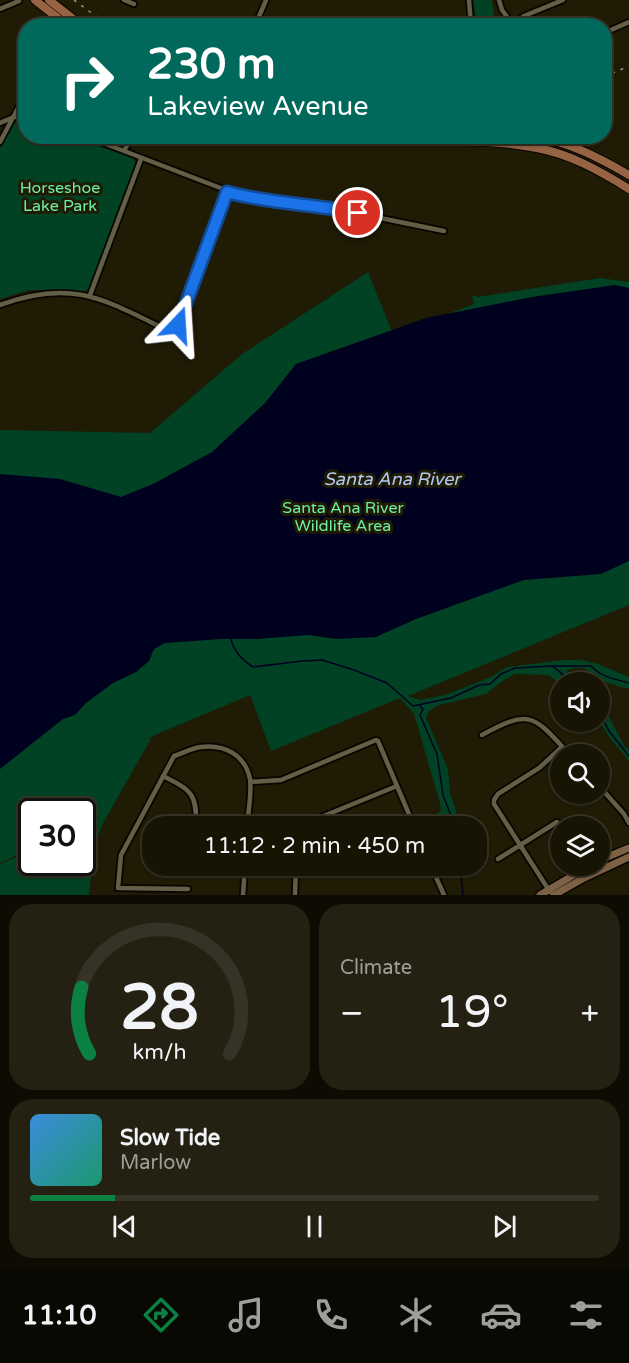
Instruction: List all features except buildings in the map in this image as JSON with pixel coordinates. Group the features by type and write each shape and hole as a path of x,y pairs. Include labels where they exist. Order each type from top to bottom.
{"main road":[{"path":"35,0 58,18"},
{"path":"49,0 72,18"},
{"path":"511,144 538,148 574,159 629,189"},
{"path":"564,144 594,155 629,175"},
{"path":"610,856 629,848"},
{"path":"540,895 552,893 629,857"},
{"path":"552,893 575,876"}],"street":[{"path":"124,0 134,4"},
{"path":"258,18 266,0"},
{"path":"469,0 470,18"},
{"path":"499,0 502,10 508,18"},
{"path":"522,18 562,0"},
{"path":"0,9 20,1"},
{"path":"612,29 629,21"},
{"path":"0,142 18,105"},
{"path":"0,123 18,117"},
{"path":"106,144 227,192 272,202 336,209 444,231"},
{"path":"124,151 128,144"},
{"path":"90,295 141,159"},
{"path":"0,305 46,293 90,295 173,331 178,325 227,192"},
{"path":"482,735 507,721 520,718 533,720 543,726 559,744"},
{"path":"250,782 281,780 376,740 410,816"},
{"path":"188,889 118,888 122,855 174,756 200,747 221,747 236,754 246,767 250,782 248,816"},
{"path":"550,758 498,795 494,804 552,893"},
{"path":"163,776 187,788 196,807 196,816"},
{"path":"324,816 397,786"},
{"path":"610,798 629,823"},
{"path":"498,859 550,826"},
{"path":"243,895 244,876"},
{"path":"295,895 296,876"},
{"path":"435,876 444,895"},
{"path":"164,889 164,895"}],"green space":[{"path":"473,0 492,0 494,18 476,18"},
{"name":"Horseshoe Lake Park","path":"15,123 18,123 18,144 94,144 133,158 137,166 86,291 29,290 0,299 0,148"},
{"name":"Santa Ana River","path":"368,272 393,334 474,304 472,295 478,297 600,278 629,282 629,605 408,696 420,700 445,695 491,677 507,667 563,660 581,660 598,664 629,677 629,689 610,684 610,672 590,672 580,668 567,670 569,672 550,672 550,676 515,674 486,694 439,705 429,711 426,718 448,769 450,793 458,816 434,816 441,811 440,803 414,714 400,698 271,751 250,695 136,743 152,737 102,825 96,842 96,798 18,798 18,855 0,863 0,430 150,433 242,354"},
{"path":"610,719 625,747 629,749 629,761 606,732 610,732"},
{"name":"Santa Ana River","path":"18,856 18,876 91,876 89,895 0,895 0,864"}],"water":[{"name":"Santa Ana River","path":"615,285 629,288 629,561 601,574 524,580 416,619 376,637 337,639 308,635 165,643 154,649 149,661 136,672 113,683 86,703 75,715 63,719 0,769 0,474 60,479 121,497 153,484 212,452 265,403 296,364 426,318 532,297"}],"waterway":[{"path":"231,639 239,655 253,667 322,660 387,683 413,706 451,698 479,685 490,684 501,674 515,668 552,666 560,672"},
{"path":"554,666 591,666 604,675 629,683"},
{"path":"420,706 423,709 420,715 437,754 443,795 451,816"},
{"path":"610,732 629,756"},
{"path":"461,876 463,895"}],"railway":[{"path":"74,0 98,18"},
{"path":"612,73 629,66"}],"route":[{"path":"178,325 227,192 272,202 358,213"}],"park label":[{"name":"Santa Ana River Wildlife Area","path":"343,517"}]}
